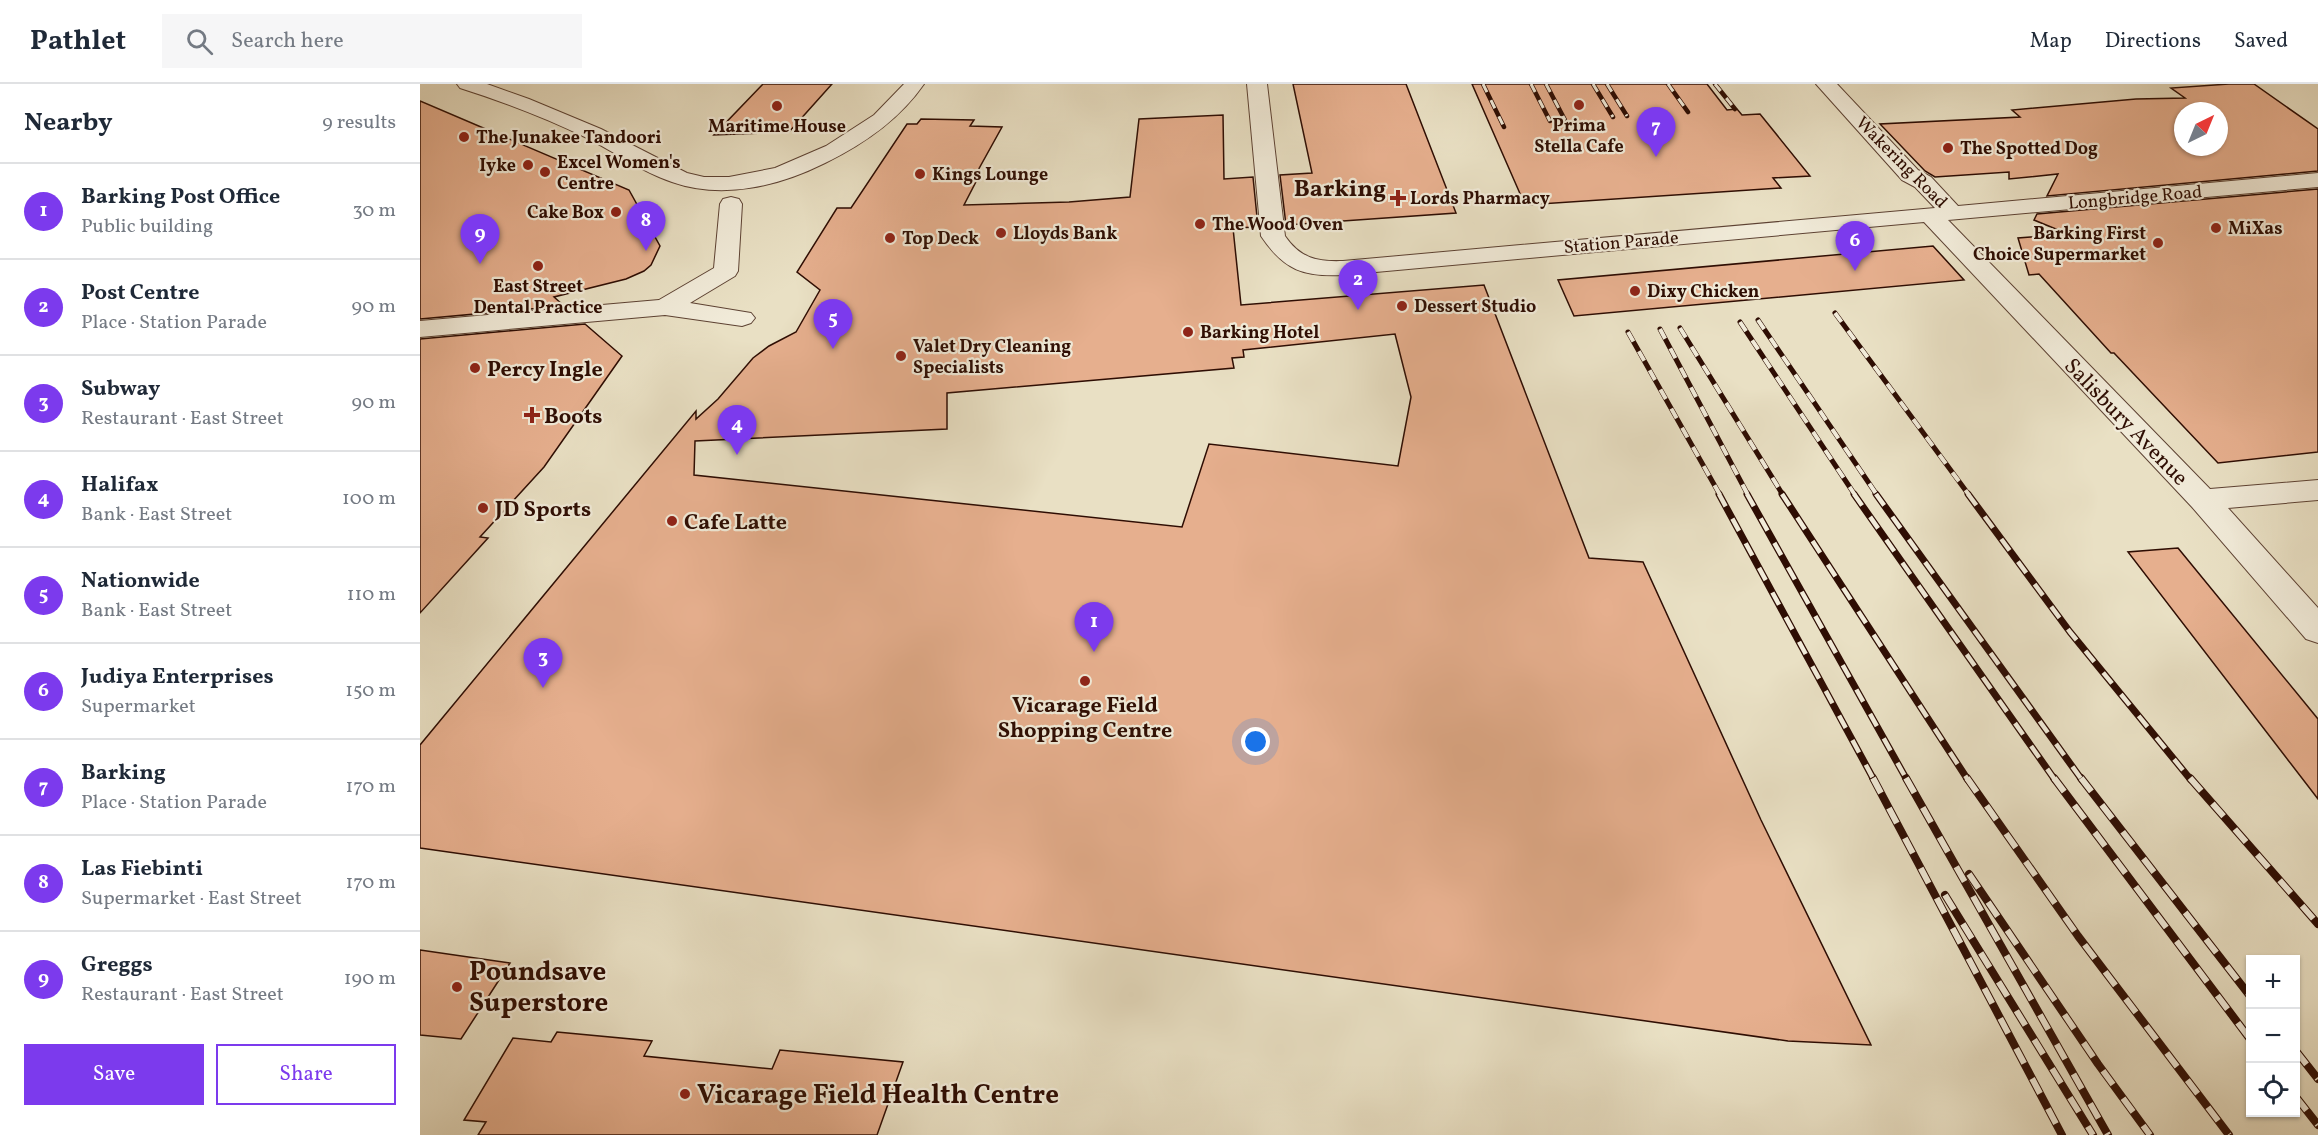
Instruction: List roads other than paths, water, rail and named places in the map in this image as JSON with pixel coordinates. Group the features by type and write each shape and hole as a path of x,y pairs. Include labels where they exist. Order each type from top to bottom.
{"street":[{"path":"467,84 523,104 610,141 680,178 733,193"},
{"path":"733,193 750,182 822,157 877,124 914,84"},
{"name":"Station Parade","path":"1257,84 1273,236 1290,259 1307,267 1332,268 1942,215"},
{"name":"Wakering Road","path":"1826,84 1911,175 1923,182 1942,215"},
{"name":"Longbridge Road","path":"1942,215 2318,180"},
{"path":"665,307 726,270 733,193"},
{"name":"Salisbury Avenue","path":"1942,215 2203,500 2318,630"},
{"path":"420,329 665,307 742,318"},
{"path":"2203,500 2318,490"}],"railway":[{"path":"1483,84 1504,127"},
{"path":"1531,84 1550,121"},
{"path":"1546,84 1565,120"},
{"path":"1593,84 1613,117"},
{"path":"1607,84 1627,116"},
{"path":"1668,84 1688,112"},
{"path":"1715,84 1735,109"},
{"path":"1835,313 1969,495"},
{"path":"1758,320 1877,495"},
{"path":"1740,322 1855,495"},
{"path":"1680,328 1783,495"},
{"path":"1660,329 1748,495"},
{"path":"1628,332 1720,495"},
{"path":"1719,494 1874,780"},
{"path":"1747,494 1907,780"},
{"path":"1782,494 1968,780"},
{"path":"1854,494 2055,780"},
{"path":"1876,494 2082,780"},
{"path":"1968,494 2070,632 2191,780"},
{"path":"1873,778 2062,1135"},
{"path":"1906,778 2108,1135"},
{"path":"1967,778 2078,936 2229,1135"},
{"path":"2054,778 2246,1034"},
{"path":"2081,778 2246,991"},
{"path":"2190,778 2318,924"},
{"path":"1969,874 2098,1064 2150,1135"},
{"path":"1945,895 2093,1135"},
{"path":"2300,1056 2318,1079"},
{"path":"2300,1102 2318,1125"}],"place":[{"name":"Prima Stella Cafe","path":"1579,105"},
{"name":"Maritime House","path":"777,106"},
{"name":"The Junakee Tandoori","path":"464,137"},
{"name":"The Spotted Dog","path":"1948,148"},
{"name":"Barking","path":"1656,157"},
{"name":"Iyke","path":"528,165"},
{"name":"Excel Women's Centre","path":"545,172"},
{"name":"Kings Lounge","path":"920,174"},
{"name":"Lords Pharmacy","path":"1398,198"},
{"name":"Cake Box","path":"616,212"},
{"name":"The Wood Oven","path":"1200,224"},
{"name":"MiXas","path":"2216,228"},
{"name":"Lloyds Bank","path":"1001,233"},
{"name":"Top Deck","path":"890,238"},
{"name":"Barking First Choice Supermarket","path":"2158,243"},
{"name":"Las Fiebinti","path":"646,251"},
{"name":"Greggs","path":"480,264"},
{"name":"East Street Dental Practice","path":"538,266"},
{"name":"Judiya Enterprises","path":"1855,271"},
{"name":"Dixy Chicken","path":"1635,291"},
{"name":"Dessert Studio","path":"1402,306"},
{"name":"Post Centre","path":"1358,310"},
{"name":"Barking Hotel","path":"1188,332"},
{"name":"Nationwide","path":"833,349"},
{"name":"Valet Dry Cleaning Specialists","path":"901,356"},
{"name":"Percy Ingle","path":"475,368"},
{"name":"Boots","path":"532,415"},
{"name":"Halifax","path":"737,455"},
{"name":"JD Sports","path":"483,508"},
{"name":"Cafe Latte","path":"672,521"},
{"name":"Barking Post Office","path":"1094,652"},
{"name":"Vicarage Field Shopping Centre","path":"1085,681"},
{"name":"Subway","path":"543,688"},
{"name":"Poundsave Superstore","path":"457,987"},
{"name":"Vicarage Field Health Centre","path":"685,1094"}],"district":[{"name":"Barking","path":"1340,188"}]}
